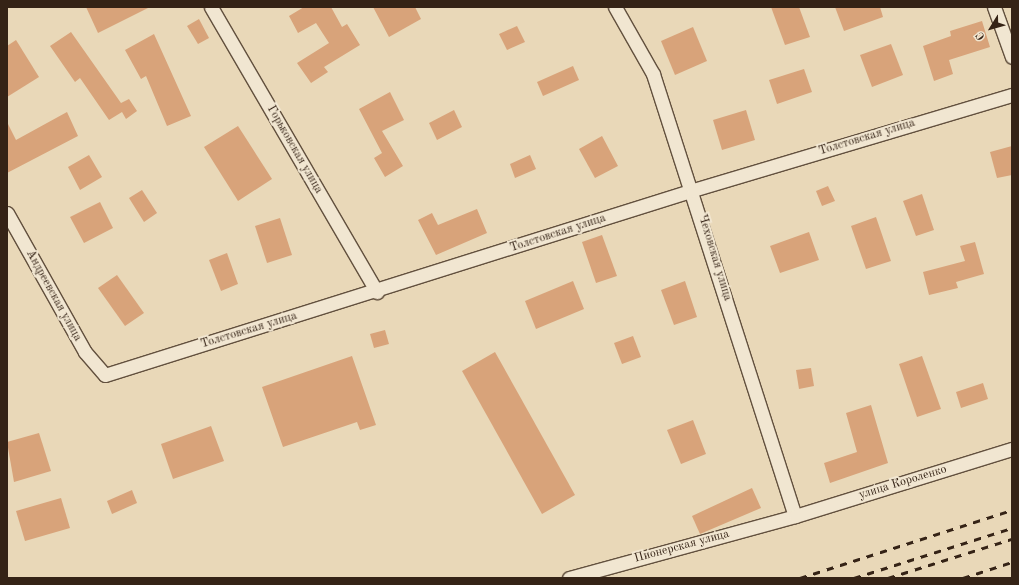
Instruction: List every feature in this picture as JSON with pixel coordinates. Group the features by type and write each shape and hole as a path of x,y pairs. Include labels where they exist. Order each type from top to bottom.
{"street":[{"name":"Горьковская улица","path":"212,7 377,292"},
{"name":"Чеховская улица","path":"615,7 653,74 693,190 795,516"},
{"path":"994,7 1012,58"},
{"name":"Толстовская улица","path":"105,375 377,292 693,190 1012,95"},
{"name":"Андреевская улица","path":"7,213 84,352 105,375"},
{"name":"улица Короленко","path":"795,516 1012,449"},
{"name":"Пионерская улица","path":"569,578 795,516"}],"building":[{"path":"86,7 150,7 98,33"},
{"path":"304,7 331,7 342,27 347,24 360,45 324,67 328,72 311,83 297,63 329,43 316,23 298,33 289,16"},
{"path":"373,7 415,7 421,19 389,37"},
{"path":"771,7 799,7 810,37 785,45"},
{"path":"835,7 880,7 883,17 844,31"},
{"path":"199,19 209,38 198,44 187,26"},
{"path":"982,21 990,47 949,60 953,74 934,81 923,46 951,36 950,31"},
{"path":"517,26 525,42 507,50 499,34"},
{"path":"693,27 707,61 675,75 661,41"},
{"path":"71,32 121,103 129,99 137,111 126,119 122,112 109,120 80,78 75,82 50,46"},
{"path":"154,34 191,116 167,126 146,76 141,79 125,50"},
{"path":"16,40 39,77 7,97 7,46"},
{"path":"891,44 903,75 872,87 860,55"},
{"path":"573,66 579,80 543,96 537,82"},
{"path":"804,69 812,92 777,104 769,80"},
{"path":"390,92 404,120 382,131 403,166 385,177 374,158 382,153 359,109"},
{"path":"454,110 462,127 437,140 429,123"},
{"path":"746,110 755,140 722,150 713,120"},
{"path":"67,112 78,136 7,173 7,122 16,140"},
{"path":"238,126 272,179 238,201 204,147"},
{"path":"602,136 618,166 595,178 579,149"},
{"path":"1012,146 1012,175 997,178 990,152"},
{"path":"89,155 102,177 80,190 68,167"},
{"path":"530,155 536,169 515,178 510,164"},
{"path":"828,186 835,201 822,206 816,191"},
{"path":"142,190 157,213 144,222 129,198"},
{"path":"922,194 934,230 916,236 903,201"},
{"path":"100,202 113,228 84,243 70,217"},
{"path":"477,209 487,233 436,255 418,220 432,213 438,225"},
{"path":"876,217 891,261 866,269 851,226"},
{"path":"280,218 292,255 267,263 255,226"},
{"path":"809,232 819,260 780,273 770,246"},
{"path":"602,235 617,276 596,283 582,242"},
{"path":"975,242 984,274 956,282 958,288 929,295 923,272 965,261 960,246"},
{"path":"227,253 238,284 221,291 209,260"},
{"path":"117,275 144,313 125,326 98,288"},
{"path":"573,281 584,309 536,329 525,301"},
{"path":"685,281 697,317 674,325 661,290"},
{"path":"385,330 389,344 374,348 370,334"},
{"path":"633,336 641,357 622,364 614,343"},
{"path":"495,352 575,495 542,514 462,371"},
{"path":"352,356 376,425 360,430 357,422 283,447 262,387"},
{"path":"922,356 941,409 917,417 899,364"},
{"path":"811,368 814,386 799,389 796,370"},
{"path":"983,383 988,399 961,408 956,392"},
{"path":"871,405 888,463 830,483 824,463 857,452 846,413"},
{"path":"693,420 706,454 681,464 667,430"},
{"path":"211,426 224,461 173,479 161,444"},
{"path":"39,433 51,471 14,482 7,442"},
{"path":"752,488 761,508 700,534 692,516"},
{"path":"132,490 137,503 112,514 107,501"},
{"path":"61,498 70,528 25,541 16,511"}],"railway":[{"path":"800,578 1012,510"},
{"path":"854,578 1012,528"},
{"path":"888,578 1012,539"},
{"path":"963,578 1012,562"}]}
